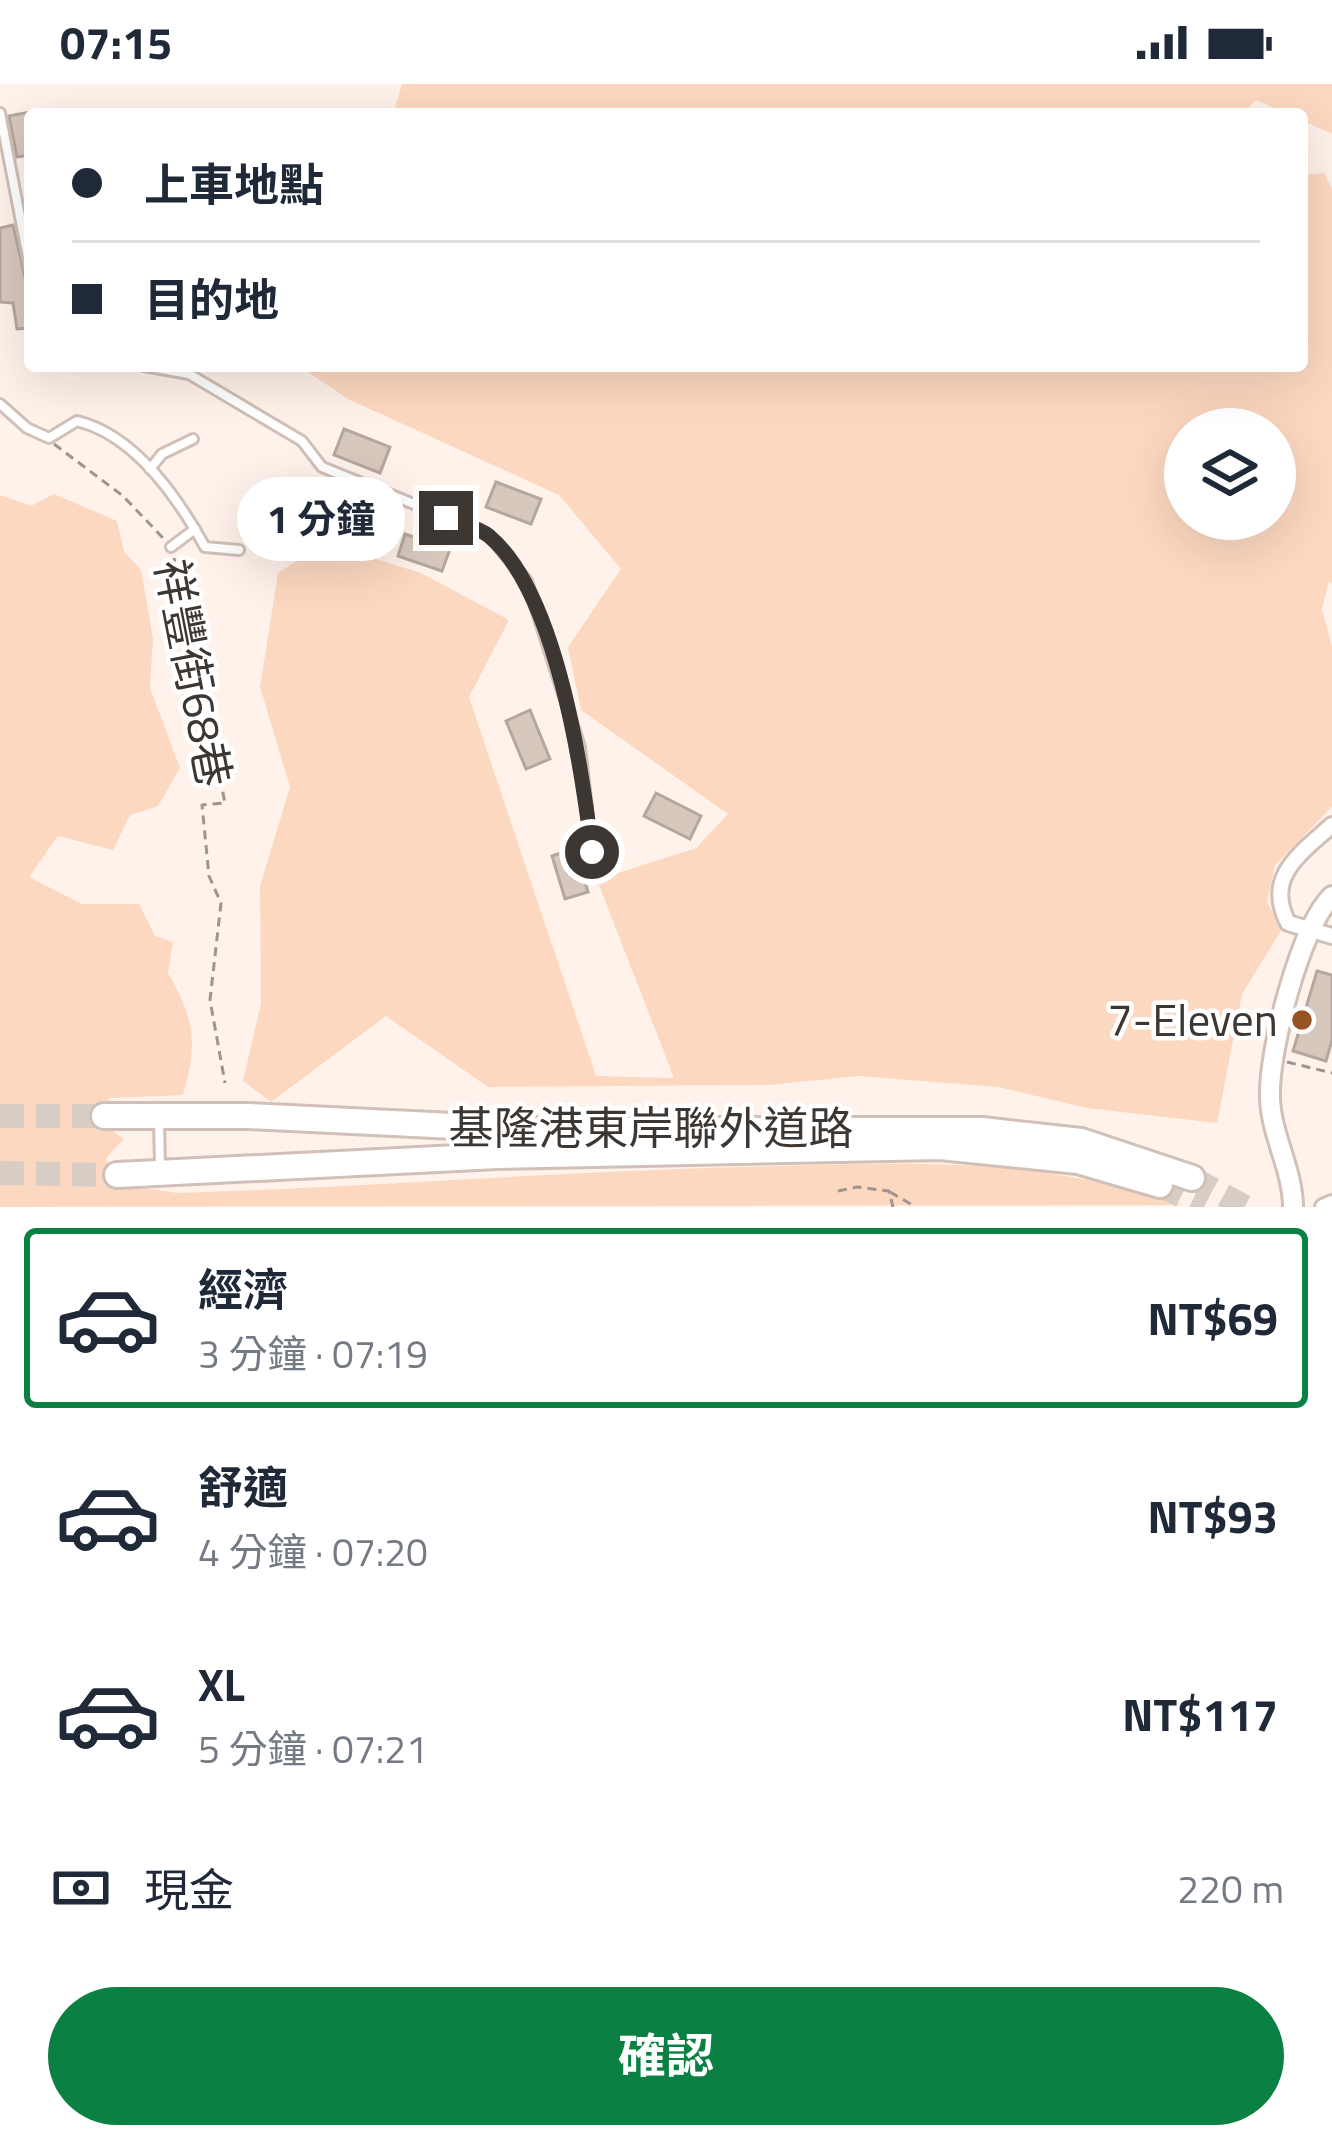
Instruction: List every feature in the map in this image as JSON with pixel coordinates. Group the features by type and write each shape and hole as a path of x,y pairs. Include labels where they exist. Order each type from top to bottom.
{"highway":[{"name":"基隆港東岸聯外道路","path":"104,1116 317,1120 758,1140 982,1139 1080,1151 1192,1178"},
{"path":"315,1165 317,1120"},
{"name":"基隆港東岸聯外道路","path":"117,1175 758,1140"},
{"name":"基隆港東岸聯外道路","path":"1080,1151 1160,1185"}],"street":[{"path":"1332,825 1283,870 1280,880 1280,904 1288,923 1332,936"},
{"path":"1293,1207 1270,1099 1274,1059 1310,929 1332,896"},
{"path":"1323,1207 1332,1204"}],"lane":[{"path":"0,113 24,237"},
{"path":"178,372 189,374 302,441 322,467 488,534 526,581 580,747 592,852"},
{"path":"0,404 26,428 49,438"},
{"name":"祥豐街68巷","path":"49,438 77,421 95,425 151,469 205,547 238,550"},
{"path":"151,469 162,454 193,440"},
{"path":"171,547 195,529"},
{"path":"158,1116 160,1173"}],"path":[{"name":"祥豐街68巷","path":"49,438 124,496 171,547 197,715 216,758 225,803 202,805 204,854 221,903 210,1000 225,1083"},
{"path":"1274,1059 1332,1073"},
{"path":"838,1191 857,1186 889,1191 916,1207"},
{"path":"889,1191 892,1207"}],"shaded area":[{"path":"402,84 1332,84 1332,134 1308,123 1308,108 1274,108 1256,100 1248,108 395,108"},
{"path":"1324,173 1332,188 1332,584 1329,581 1322,609 1332,647 1332,807 1275,865 1267,902 1282,929 1242,994 1217,1123 1087,1108 998,1087 859,1076 768,1085 488,1087 386,1016 271,1102 243,1081 261,1003 260,886 290,787 260,687 278,573 325,543 421,573 509,620 469,697 596,1076 674,1078 597,880 696,848 728,814 581,710 568,647 621,569 559,495 348,399 308,372 1308,372 1308,174"},
{"path":"54,494 117,521 124,552 141,570 153,638 150,688 180,768 158,806 130,815 113,850 58,836 29,877 82,904 139,904 155,936 173,942 168,973 189,1019 188,1077 183,1095 110,1098 99,1110 104,1125 124,1139 106,1158 113,1184 178,1193 672,1169 964,1165 1073,1177 1182,1205 0,1207 0,495 31,506"}],"building":[{"path":"24,113 24,156 17,157 9,116"},
{"path":"13,225 24,273 24,328 17,329 13,303 0,302 0,228"},
{"path":"344,429 390,447 380,473 334,455"},
{"path":"496,482 541,499 531,524 486,507"},
{"path":"405,534 450,549 442,571 398,556"},
{"path":"530,710 550,759 526,769 506,721"},
{"path":"656,793 701,816 690,839 644,816"},
{"path":"575,848 589,876 584,878 588,892 565,899 552,856"},
{"path":"1317,971 1332,975 1332,1040 1326,1061 1293,1051"}],"tunnel":[{"path":"0,1116 104,1116"},
{"path":"0,1173 117,1175"},
{"path":"1192,1178 1245,1207"},
{"path":"1160,1185 1204,1207"}],"place":[{"name":"7-Eleven","path":"1302,1020"}],"route":[{"path":"446,518 488,534 526,581 580,747 592,852"}]}
